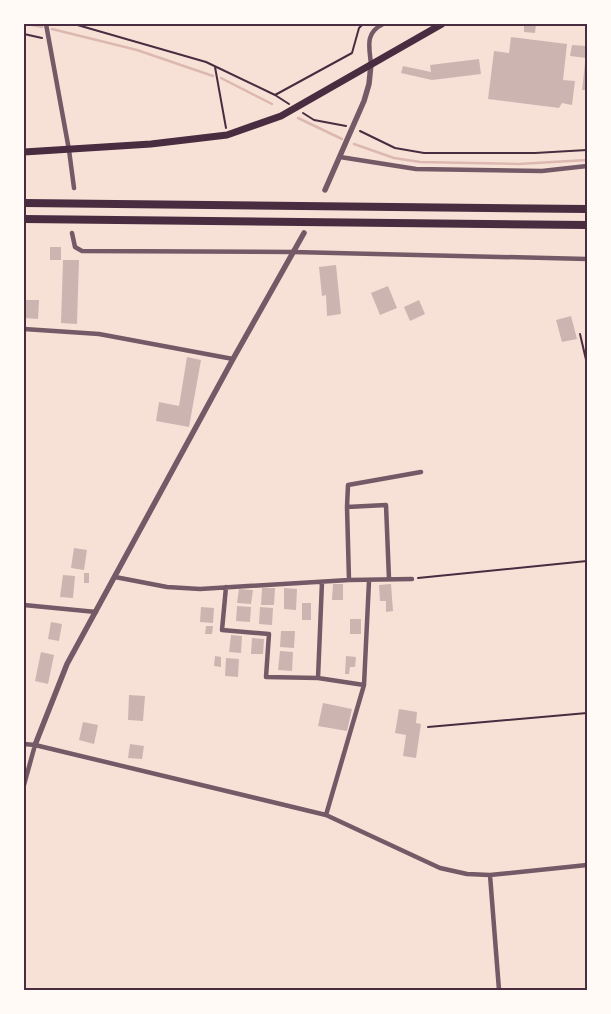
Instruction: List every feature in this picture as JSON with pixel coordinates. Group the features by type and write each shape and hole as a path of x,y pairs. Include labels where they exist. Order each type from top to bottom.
{"highway":[{"path":"24,204 587,209"},
{"path":"24,219 587,225"}],"main road":[{"path":"24,152 151,144 227,135 281,116 442,24"}],"street":[{"path":"46,24 74,188"},
{"path":"325,190 364,101 369,84 371,64 370,37 374,29 383,24"},
{"path":"340,157 416,169 542,171 587,166"},
{"path":"24,785 36,745 68,664 304,232"},
{"path":"72,233 75,247 82,251 293,252 587,259"},
{"path":"24,329 98,334 233,359"},
{"path":"349,580 348,484 421,472"},
{"path":"347,507 386,505 389,579"},
{"path":"115,577 167,587 200,589 349,580 412,579"},
{"path":"326,815 364,685 369,581"},
{"path":"318,678 322,582"},
{"path":"226,587 222,630 269,634 266,677 318,678 364,685"},
{"path":"24,605 96,612"},
{"path":"24,744 36,745 326,815 440,868 467,874 490,874 587,865"},
{"path":"490,874 499,990"}],"path":[{"path":"74,24 206,62 275,95 314,120 352,127 395,148 424,153 535,153 587,150"},
{"path":"275,95 352,52 359,28 363,24"},
{"path":"24,34 49,40"},
{"path":"215,66 227,135"},
{"path":"580,334 587,364"},
{"path":"412,579 587,561"},
{"path":"428,727 587,713"}],"building":[{"path":"524,24 536,24 535,33 524,32"},
{"path":"511,37 567,44 563,80 575,81 572,105 562,103 559,108 488,99 494,51 509,53"},
{"path":"572,45 587,46 587,58 570,56"},
{"path":"479,59 481,74 432,80 401,73 403,66 431,72 430,65"},
{"path":"585,63 587,63 587,90 582,90"},
{"path":"50,247 61,247 61,260 50,260"},
{"path":"63,260 79,260 77,324 61,323"},
{"path":"336,265 341,314 327,316 326,295 322,296 319,267"},
{"path":"388,286 397,308 380,315 371,293"},
{"path":"25,300 39,300 38,319 24,318"},
{"path":"419,300 425,314 410,321 404,307"},
{"path":"571,316 577,339 562,342 556,320"},
{"path":"187,357 201,360 189,427 156,421 159,402 179,406"},
{"path":"74,548 87,550 84,570 71,568"},
{"path":"84,573 89,573 89,583 84,583"},
{"path":"63,575 75,576 73,598 60,597"},
{"path":"333,584 343,584 343,600 332,600"},
{"path":"391,584 393,611 386,612 386,601 380,601 379,585"},
{"path":"262,588 275,588 274,605 261,605"},
{"path":"284,588 297,589 296,610 284,609"},
{"path":"239,589 253,590 251,604 237,603"},
{"path":"302,603 311,603 311,620 302,620"},
{"path":"237,606 251,607 250,622 236,621"},
{"path":"201,607 214,608 213,623 200,622"},
{"path":"260,607 273,608 272,625 259,624"},
{"path":"350,619 361,619 361,634 350,634"},
{"path":"51,622 62,624 59,641 48,639"},
{"path":"206,626 213,626 212,634 205,634"},
{"path":"281,631 295,631 294,648 280,647"},
{"path":"231,635 242,636 241,653 229,652"},
{"path":"252,638 264,639 263,654 251,654"},
{"path":"280,651 293,652 292,671 278,670"},
{"path":"41,652 54,655 48,684 35,681"},
{"path":"215,656 221,657 221,667 214,666"},
{"path":"346,656 356,657 355,667 350,667 349,674 345,674"},
{"path":"226,658 239,659 238,677 225,676"},
{"path":"129,695 145,696 143,721 128,720"},
{"path":"323,703 352,709 347,731 318,726"},
{"path":"399,709 417,712 416,723 421,724 416,758 403,756 406,735 395,733"},
{"path":"83,722 98,725 94,744 79,740"},
{"path":"130,744 144,746 142,759 128,758"}],"waterway":[{"path":"27,24 42,27"},
{"path":"52,29 137,50 213,76"},
{"path":"221,78 272,104"},
{"path":"298,118 342,139"},
{"path":"354,144 394,158 420,162 519,164 587,160"}]}
